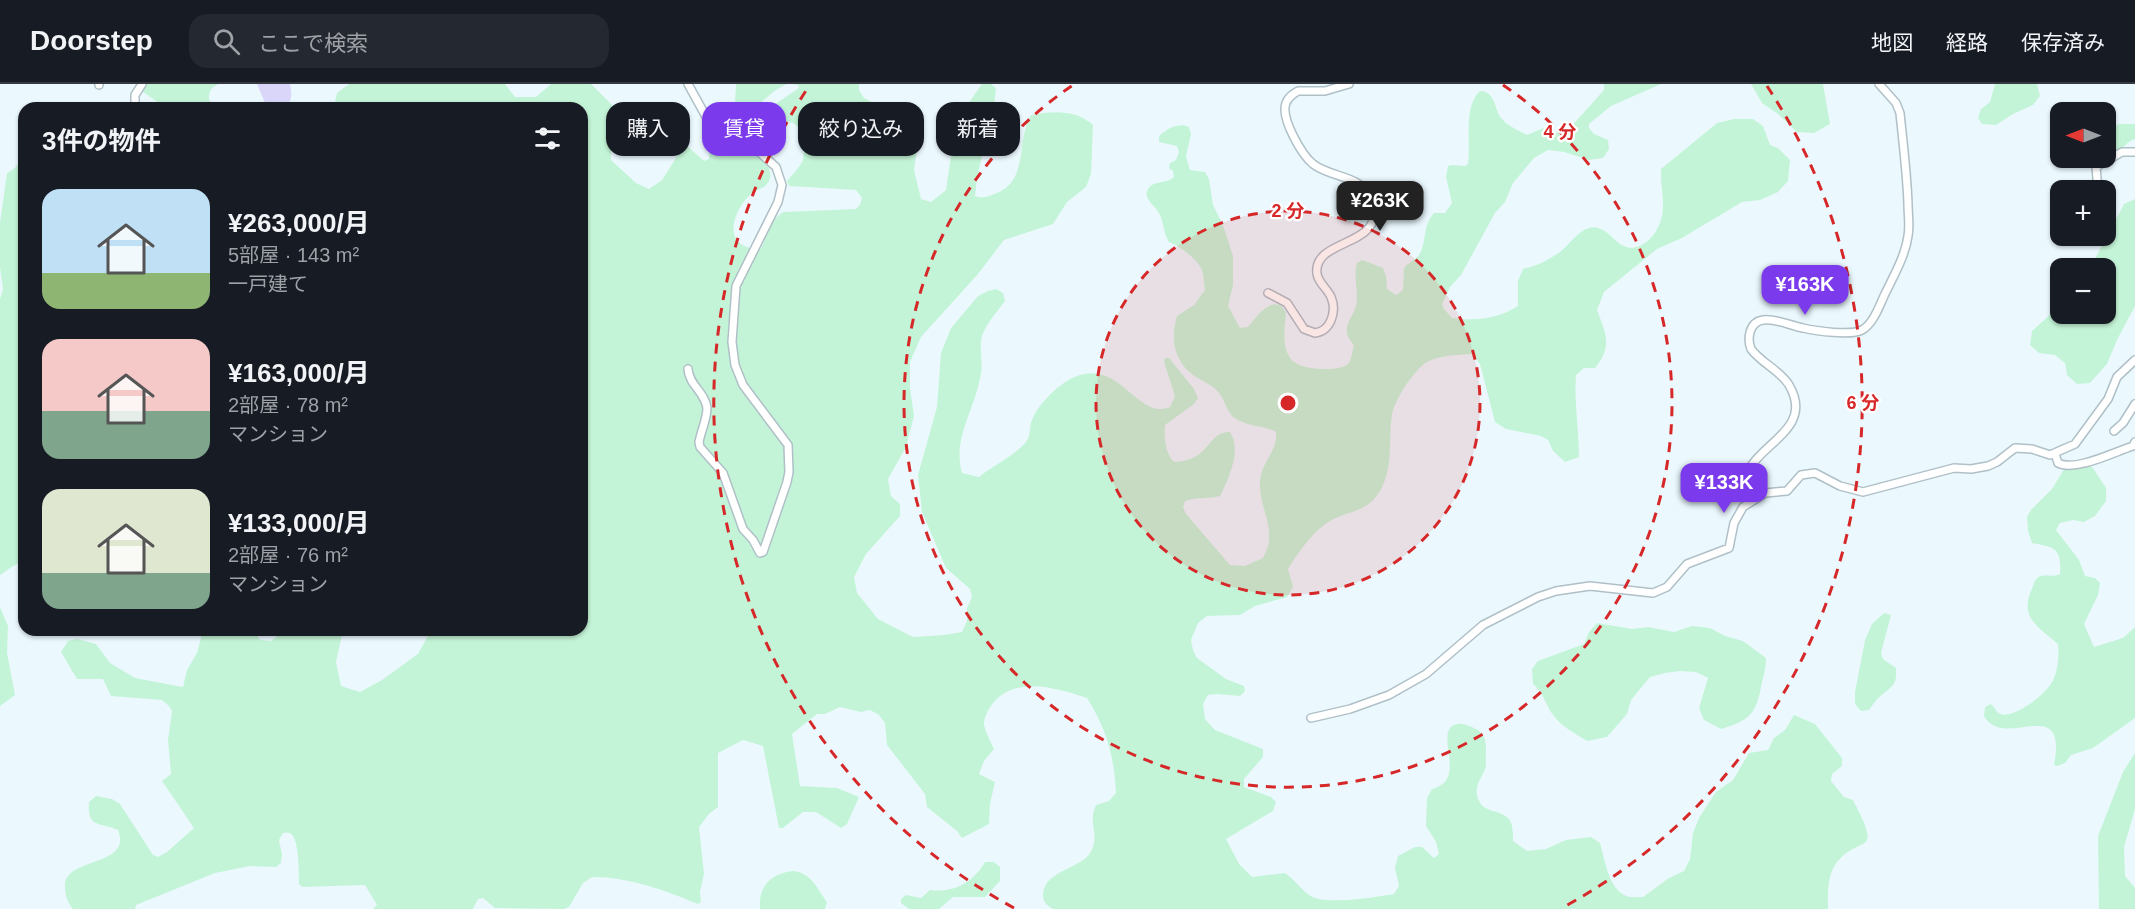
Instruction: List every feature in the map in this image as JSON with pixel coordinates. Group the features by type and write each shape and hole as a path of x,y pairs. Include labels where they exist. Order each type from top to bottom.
{"street":[{"path":"135,102 135,94 142,84"},
{"path":"688,84 707,120 746,140 772,162 781,177 781,194 778,202 736,286 732,342 735,365 743,385 784,438 789,452 787,482 763,552 758,552 753,540 743,529 723,473 700,447 699,442 707,406 689,380 688,369"},
{"path":"1268,293 1287,303 1304,329 1315,333 1326,329 1333,314 1333,300 1317,276 1319,260 1328,250 1360,236 1372,220 1373,207 1369,193 1364,187 1311,163 1299,146 1285,117 1287,100 1298,91 1325,92 1348,84"},
{"path":"1751,501 1746,490 1746,482 1752,462 1788,429 1795,416 1795,407 1789,385 1751,350 1749,343 1751,328 1763,320 1774,320 1826,331 1848,333 1863,329 1869,324 1882,300 1905,248 1908,235 1907,187 1900,113 1896,104 1879,84"},
{"path":"2097,180 2096,166 2122,152 2135,152"},
{"path":"1311,718 1350,709 1389,695 1426,674 1483,625 1538,597 1556,591 1590,586 1645,594 1660,590 1672,581 1687,564 1729,548 1737,515 1743,507 1771,491 1787,490 1801,475 1815,473 1840,486 1863,492 1904,480 1927,477 1954,468 1971,469 1988,466 1997,462 2014,448 2032,449 2046,455 2055,454 2079,441 2108,399 2117,377 2135,360"},
{"path":"2114,431 2134,408"},
{"path":"2055,454 2058,463 2068,466 2090,462 2133,446 2135,442"}],"green space":[{"path":"145,84 219,84 212,88 209,94 211,102 157,102 143,92"},
{"path":"349,84 505,84 515,97 536,97 551,84 591,84 609,102 606,102 606,156 611,156 611,160 636,183 649,189 662,180 677,156 690,156 690,148 704,161 709,159 709,156 761,156 763,158 768,165 770,178 764,187 746,199 734,222 735,237 739,243 756,249 761,249 772,224 783,212 856,209 860,205 862,198 856,190 789,186 787,181 799,167 803,156 916,156 914,170 921,199 931,202 946,190 951,156 982,156 975,196 984,197 1007,187 1014,179 1031,115 1064,112 1079,116 1093,125 1091,174 1086,187 1067,202 1053,224 1004,240 978,274 921,337 910,362 910,388 914,416 906,447 888,479 891,496 900,504 900,516 866,554 854,577 857,593 878,619 913,637 962,632 967,621 967,608 972,597 970,589 946,568 922,512 918,475 937,407 941,353 951,328 978,296 996,289 1003,293 1005,301 989,322 982,336 981,373 960,448 962,473 979,477 1021,447 1028,440 1032,420 1044,401 1057,388 1077,376 1092,373 1106,376 1148,406 1159,409 1170,407 1175,396 1164,362 1165,358 1169,358 1194,389 1198,398 1194,404 1165,425 1166,445 1171,458 1174,462 1193,458 1216,437 1224,433 1230,432 1235,447 1233,464 1220,496 1185,501 1183,507 1186,514 1230,565 1245,566 1263,558 1268,545 1269,533 1260,480 1261,473 1275,445 1276,432 1236,419 1217,390 1196,377 1178,358 1174,342 1177,316 1194,305 1205,290 1200,266 1188,254 1169,242 1159,214 1147,195 1150,186 1174,177 1173,171 1169,168 1170,163 1176,160 1179,152 1177,146 1159,142 1159,136 1166,131 1177,126 1189,127 1191,134 1186,156 1190,170 1205,172 1209,179 1213,205 1223,225 1233,256 1233,285 1228,306 1240,328 1248,327 1270,305 1279,305 1286,312 1284,338 1290,357 1294,362 1305,367 1330,369 1344,367 1351,358 1354,346 1347,330 1356,306 1357,263 1362,260 1383,268 1387,289 1396,295 1403,290 1404,268 1417,257 1421,250 1430,218 1434,213 1445,213 1452,203 1446,177 1448,166 1468,164 1471,106 1480,91 1489,94 1504,122 1527,135 1546,127 1557,133 1568,130 1604,90 1604,84 1661,84 1611,106 1589,124 1594,134 1608,140 1609,149 1603,158 1589,160 1564,152 1548,150 1534,158 1513,183 1505,202 1495,213 1461,275 1450,287 1442,304 1452,318 1486,318 1502,314 1518,306 1518,281 1523,269 1556,255 1581,232 1589,228 1604,230 1621,245 1628,247 1645,243 1656,231 1662,216 1661,169 1717,123 1734,119 1753,119 1763,126 1770,145 1778,148 1790,160 1788,181 1778,192 1760,200 1742,202 1682,238 1657,249 1604,292 1597,310 1605,333 1604,353 1595,368 1584,368 1576,375 1579,457 1565,462 1553,451 1548,440 1541,436 1506,429 1495,422 1480,364 1472,354 1437,358 1427,362 1411,378 1394,409 1387,473 1375,498 1363,507 1330,521 1312,536 1288,569 1293,587 1287,597 1255,606 1240,615 1207,616 1198,623 1191,640 1197,658 1226,679 1244,686 1245,691 1240,696 1208,695 1203,704 1205,719 1215,730 1263,749 1263,757 1244,779 1244,787 1271,797 1276,802 1273,811 1226,839 1239,864 1252,877 1285,873 1309,895 1316,898 1350,900 1394,894 1399,886 1395,868 1398,856 1415,847 1422,847 1434,858 1439,854 1436,842 1426,826 1427,798 1432,789 1443,784 1448,775 1450,766 1447,735 1450,728 1457,724 1474,728 1484,736 1486,766 1478,784 1477,795 1482,806 1501,813 1509,819 1513,841 1527,851 1546,849 1566,840 1591,837 1600,843 1614,885 1626,896 1643,897 1669,878 1684,871 1690,859 1693,833 1699,818 1716,792 1733,780 1749,753 1768,750 1774,738 1785,730 1794,715 1815,724 1842,758 1842,766 1832,774 1831,781 1844,797 1853,800 1865,826 1867,840 1843,856 1833,868 1829,883 1828,909 1053,909 1044,899 1045,885 1089,855 1094,842 1093,821 1096,805 1109,801 1116,793 1115,780 1104,732 1087,698 1052,688 1027,686 1004,694 994,702 986,714 984,726 994,749 984,761 979,774 995,782 990,804 989,824 962,838 957,831 927,807 925,794 887,745 885,723 879,715 870,710 861,712 840,707 825,714 817,714 792,734 800,786 837,788 859,797 847,824 841,828 816,812 803,812 783,828 779,828 763,746 743,740 718,753 718,807 699,827 704,874 700,892 701,902 698,904 633,882 592,877 583,883 569,907 564,909 495,908 483,898 478,899 473,909 373,909 377,905 365,885 302,887 299,884 296,844 290,833 283,833 279,840 281,863 276,867 250,866 215,873 136,905 135,909 73,909 66,893 67,877 85,865 107,857 116,851 120,842 118,830 96,823 90,817 89,802 96,796 112,799 120,804 153,855 158,857 194,828 162,781 171,774 168,740 172,711 169,706 162,700 111,696 103,679 77,679 61,652 68,641 77,639 96,644 110,663 135,678 183,687 187,670 197,653 201,636 258,636 260,640 271,641 277,636 342,636 336,662 341,686 360,692 382,680 418,654 428,636 588,636 588,102 335,102 337,93"},
{"path":"736,84 788,84 774,91 760,102 735,102"},
{"path":"792,84 859,84 859,90 864,98 871,102 798,102 798,128 793,123 786,122 786,102 778,102 799,88 798,85"},
{"path":"982,84 991,84 996,88 994,102 969,102"},
{"path":"1751,84 1823,84 1830,124 1814,133 1797,132 1762,103"},
{"path":"1995,84 2037,84 2040,96 2033,105 1996,125 1982,124 1978,118 1981,109 1990,102"},
{"path":"2135,124 2135,139 2128,142 2116,154 2116,126"},
{"path":"18,164 18,563 0,575 0,299 3,289 0,267 0,223 7,173"},
{"path":"2135,199 2135,306 2107,364 2090,383 2077,384 2067,375 2065,363 2055,355 2039,353 2030,345 2032,331 2050,315 2050,324 2116,324 2116,258 2095,258 2102,246 2116,246 2116,219 2124,204"},
{"path":"2083,460 2093,468 2106,488 2106,501 2095,516 2084,522 2073,520 2060,523 2056,530 2079,560 2085,576 2095,578 2100,583 2098,595 2084,624 2094,647 2123,638 2135,627 2135,718 2093,748 2071,755 2065,763 2057,766 2054,765 2056,743 2052,731 2043,726 2005,728 1993,725 1984,716 1985,707 1991,704 2001,714 2014,713 2043,693 2054,678 2058,664 2058,644 2034,622 2028,609 2028,600 2037,578 2060,574 2060,559 2055,550 2032,543 2027,517 2052,489 2066,466"},
{"path":"0,607 8,626 7,653 15,695 0,706"},
{"path":"1884,613 1891,615 1881,653 1883,659 1896,668 1896,678 1892,686 1869,710 1861,711 1855,704 1855,692 1865,640 1872,624"},
{"path":"1597,623 1632,629 1648,627 1674,632 1692,626 1710,628 1725,636 1743,641 1766,658 1759,697 1753,710 1744,720 1721,729 1704,720 1699,708 1708,678 1696,672 1665,673 1650,677 1631,700 1627,714 1607,737 1587,741 1565,727 1553,715 1540,691 1533,684 1532,669 1538,661 1584,644 1589,632"},
{"path":"2135,753 2135,809 2124,847 2125,876 2135,888 2135,909 2099,909 2098,836 2123,772"},
{"path":"985,862 994,862 1000,867 1000,881 985,897 953,897 939,909 909,909 901,903 901,899 906,895 921,898 930,890 947,890 962,885 975,876"},
{"path":"792,871 809,877 827,902 825,909 760,909 761,894 767,883 777,875"}],"shaded area":[{"path":"257,84 290,84 289,102 265,102"}]}
